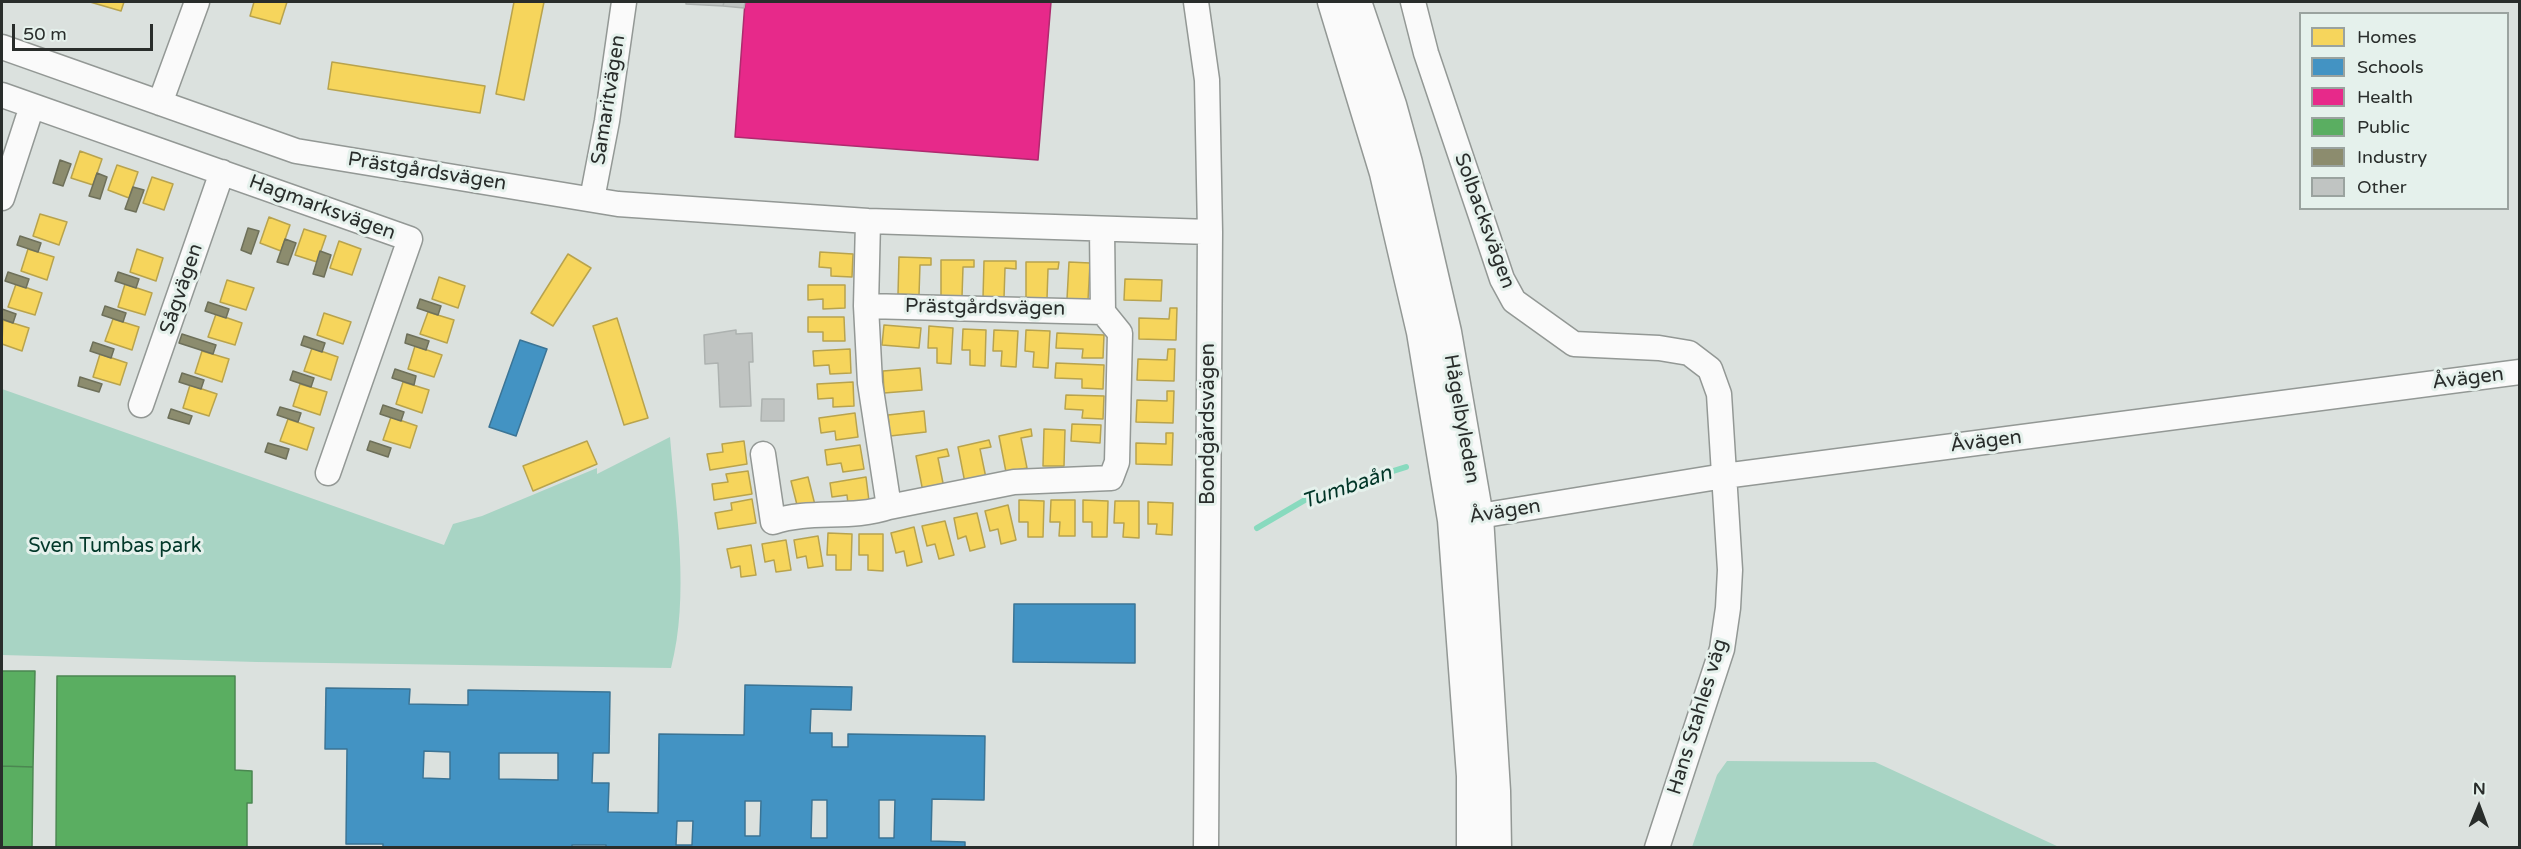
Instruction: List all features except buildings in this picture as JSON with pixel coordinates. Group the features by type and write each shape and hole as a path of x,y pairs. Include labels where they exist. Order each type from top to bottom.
{"main road":[{"name":"Hågelbyleden","path":"1333,2 1385,173 1466,518 1472,848"},
{"name":"Hågelbyleden","path":"1356,2 1391,105 1446,332 1494,779 1496,848"}],"street":[{"path":"160,103 197,2"},
{"name":"Samaritvägen","path":"592,199 607,121 624,2"},
{"name":"Bondgårdsvägen","path":"1196,2 1207,80 1210,232 1206,848"},
{"name":"Solbacksvägen","path":"1413,2 1426,53 1502,279 1514,301 1574,344 1659,348 1689,353 1710,369 1719,394 1724,476"},
{"name":"Prästgårdsvägen","path":"2,47 296,151 644,207 868,221 1210,232"},
{"name":"Hagmarksvägen","path":"2,95 410,239 328,473"},
{"path":"2,198 32,106"},
{"name":"Sågvägen","path":"141,405 222,172"},
{"path":"868,221 866,306 870,383 889,507"},
{"path":"763,454 773,522 788,517 871,513 889,507 1014,482 1111,478 1116,462 1120,333 1103,312 1102,230"},
{"name":"Prästgårdsvägen","path":"866,306 1103,312"},
{"name":"Åvägen","path":"1466,518 1724,476 2520,372"},
{"name":"Hans Stahles väg","path":"1657,848 1722,649 1730,570 1724,476"}],"green space":[{"name":"Sven Tumbas park","path":"2,389 444,545 453,524 482,516 597,468 597,474 670,437 681,583 677,640 671,668 257,662 2,655"},
{"path":"1727,761 1875,762 2059,847 1692,847 1717,775"}],"waterway":[{"name":"Tumbaån","path":"1257,528 1310,497 1406,467"}]}
